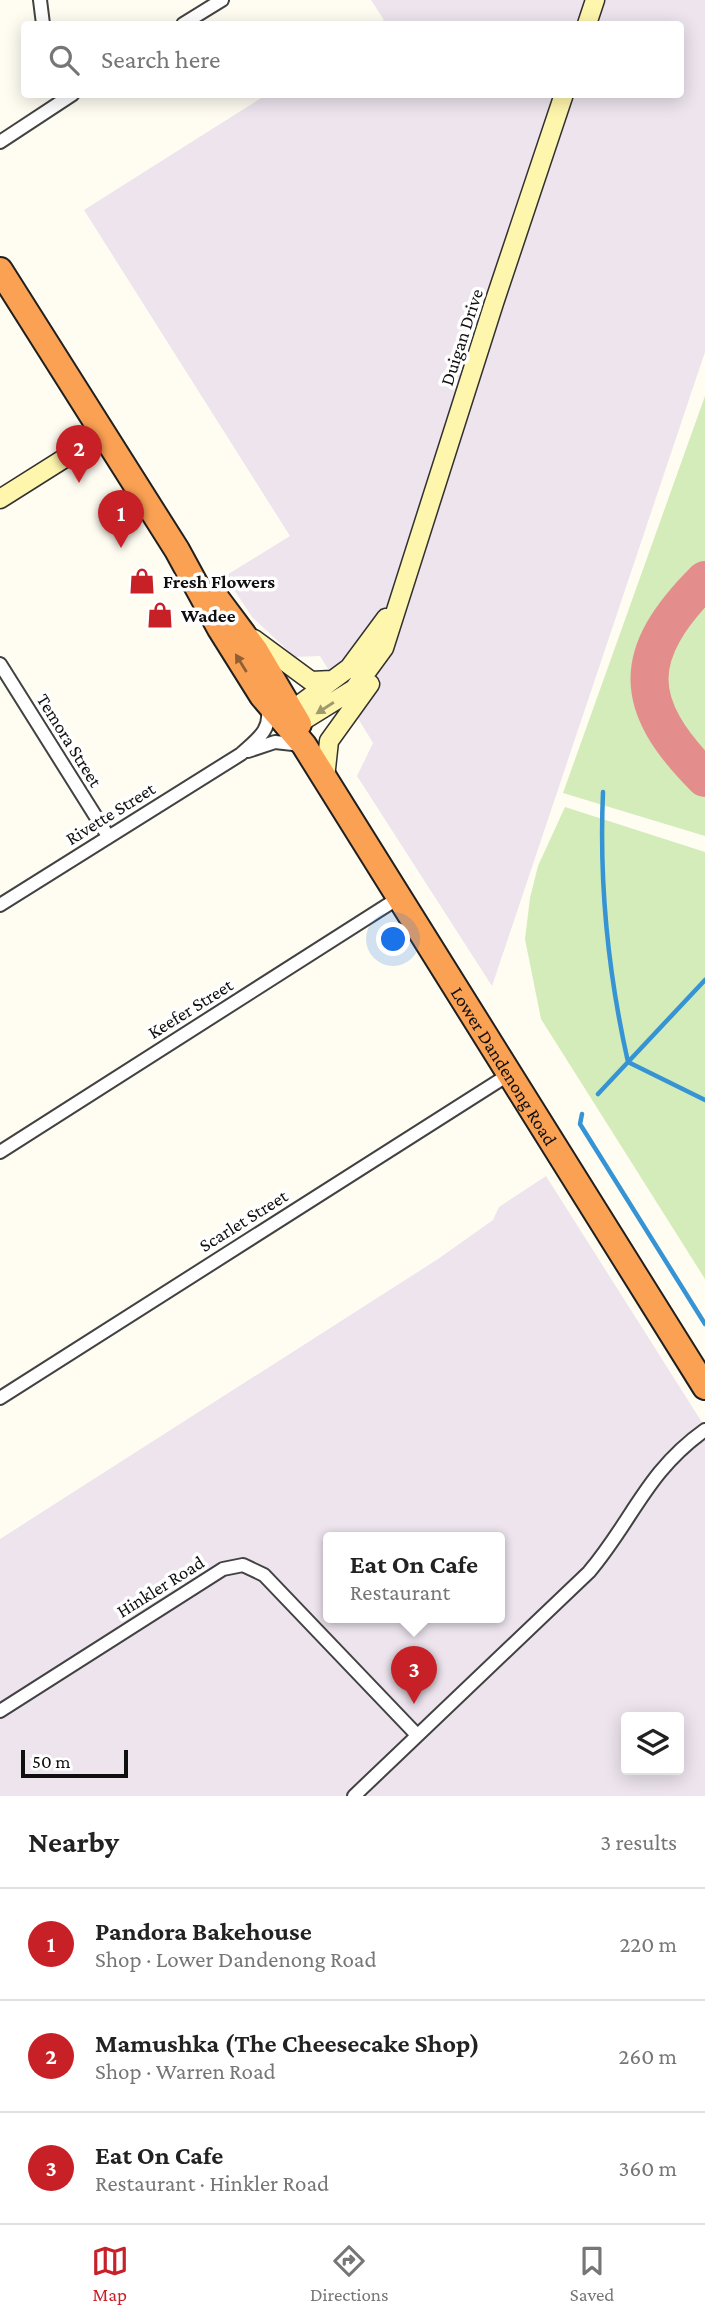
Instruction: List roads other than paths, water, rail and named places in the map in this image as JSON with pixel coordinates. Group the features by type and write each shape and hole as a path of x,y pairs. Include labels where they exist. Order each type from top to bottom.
{"highway":[{"name":"Lower Dandenong Road","path":"0,270 177,550 220,629 262,696 293,725"},
{"name":"Lower Dandenong Road","path":"177,550 241,628 325,779 705,1387"}],"main road":[{"path":"588,21 595,0"},
{"name":"Duigan Drive","path":"293,725 354,689 384,648 563,98"},
{"path":"0,499 103,434"},
{"name":"Duigan Drive","path":"293,725 333,680 360,657 400,594"},
{"path":"241,628 311,681 333,680"},
{"path":"325,779 329,741 368,688 384,648"}],"street":[{"path":"40,0 43,21"},
{"path":"188,21 222,0"},
{"path":"0,142 67,98"},
{"name":"Temora Street","path":"0,663 108,836"},
{"name":"Rivette Street","path":"241,754 267,729 269,714 262,696"},
{"name":"Rivette Street","path":"0,905 241,754 275,742 293,725"},
{"name":"Keefer Street","path":"0,1152 400,897"},
{"name":"Scarlet Street","path":"0,1398 508,1075"},
{"path":"354,1796 589,1572 618,1536 636,1502 659,1470 705,1430"},
{"name":"Hinkler Road","path":"0,1711 223,1569 238,1564 264,1575 417,1735"}],"waterway":[{"path":"603,792 602,860 606,928 628,1062 705,1100"},
{"path":"598,1094 705,980"},
{"path":"582,1114 580,1124 705,1324"}],"place":[{"name":"Mamushka (The Cheesecake Shop)","path":"79,483"},
{"name":"Pandora Bakehouse","path":"121,548"},
{"name":"Fresh Flowers","path":"142,581"},
{"name":"Wadee","path":"160,615"},
{"name":"Eat On Cafe","path":"414,1704"}]}
